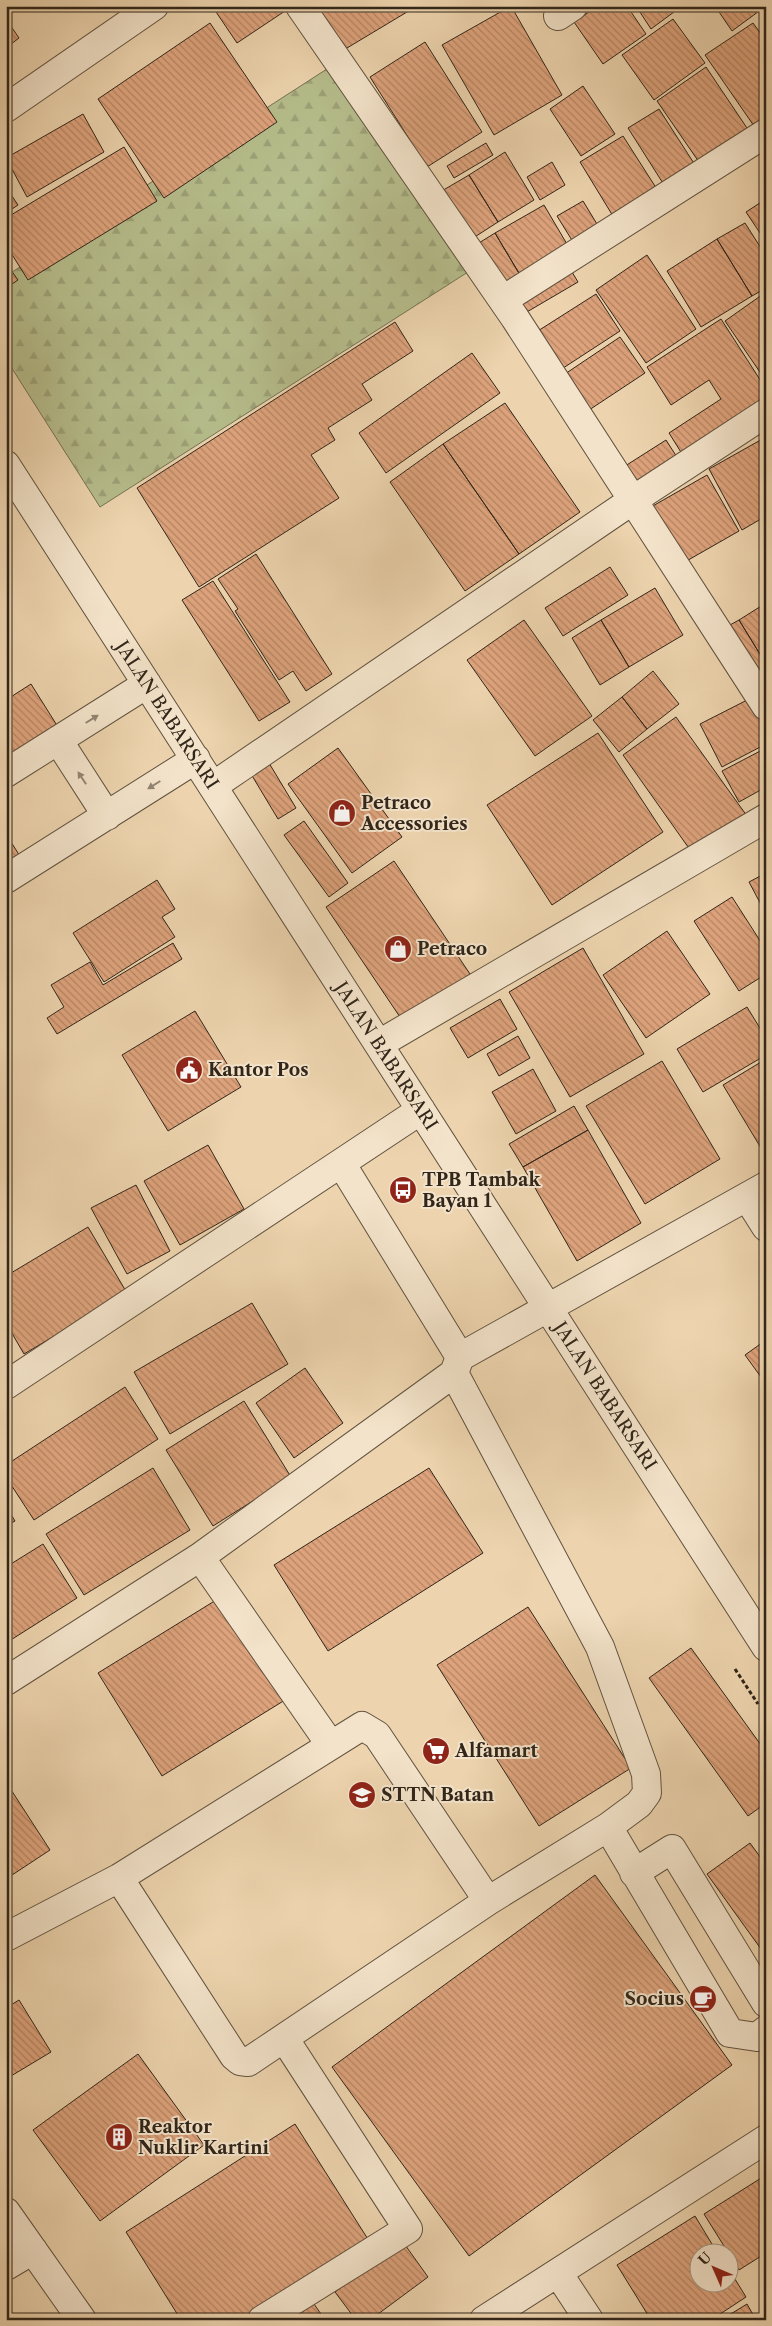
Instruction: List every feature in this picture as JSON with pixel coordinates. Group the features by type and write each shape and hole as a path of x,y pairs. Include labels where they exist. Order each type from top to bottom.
{"street":[{"path":"6,108 154,6"},
{"path":"300,6 503,300 633,500 758,679 766,706"},
{"path":"503,300 766,133"},
{"path":"213,786 633,500 766,413"},
{"name":"JALAN BABARSARI","path":"6,465 766,1647"},
{"path":"6,773 147,684"},
{"path":"58,740 106,816"},
{"path":"6,879 196,759"},
{"path":"378,1044 766,818"},
{"path":"6,1385 421,1110"},
{"path":"119,1878 234,2056 240,2061 248,2062 488,1900 608,1827 639,1804 647,1793 646,1774 600,1647 457,1365 342,1163"},
{"path":"6,1681 200,1557 457,1365 548,1307 756,1192 766,1227"},
{"path":"200,1557 330,1744"},
{"path":"6,1937 119,1878 330,1744 362,1726 371,1730 488,1900"},
{"path":"608,1827 730,2033 757,2037 766,2030"},
{"path":"634,1873 672,1849 766,2003"},
{"path":"262,2320 408,2229 284,2038"},
{"path":"484,2320 766,2139"},
{"path":"6,2212 82,2320"},
{"path":"6,2266 33,2250"},
{"path":"558,2273 589,2320"}],"green space":[{"path":"330,67 468,272 100,507 6,359 6,276"}],"building":[{"path":"212,6 281,6 285,11 237,43"},
{"path":"316,6 417,6 342,51"},
{"path":"511,6 562,95 494,135 442,45"},
{"path":"598,6 627,6 646,34 603,64 574,22"},
{"path":"636,6 682,6 651,29"},
{"path":"715,6 766,6 732,31"},
{"path":"6,19 19,38 6,48"},
{"path":"673,19 705,63 654,100 622,55"},
{"path":"210,23 277,122 164,198 98,99"},
{"path":"753,23 766,41 766,118 754,126 705,55"},
{"path":"425,42 482,132 427,167 370,77"},
{"path":"706,67 749,131 701,165 657,101"},
{"path":"583,86 615,134 581,156 550,109"},
{"path":"659,109 697,168 666,188 628,128"},
{"path":"83,114 104,152 27,197 6,158"},
{"path":"623,136 660,194 616,221 580,162"},
{"path":"486,143 493,155 454,178 447,166"},
{"path":"124,147 157,201 28,280 6,245 6,218"},
{"path":"505,152 534,200 498,222 469,175"},
{"path":"552,162 565,185 540,200 527,177"},
{"path":"469,175 498,222 470,240 440,192"},
{"path":"6,187 18,205 6,213"},
{"path":"766,199 766,242 746,212"},
{"path":"583,201 603,234 578,250 557,216"},
{"path":"544,205 571,251 523,280 495,233"},
{"path":"745,223 766,256 766,288 752,296 717,239"},
{"path":"495,233 523,280 502,292 474,246"},
{"path":"717,239 752,296 701,327 667,271"},
{"path":"647,255 696,329 646,363 596,290"},
{"path":"6,263 18,280 6,288"},
{"path":"569,267 578,282 520,316 512,302"},
{"path":"766,292 766,381 725,321"},
{"path":"596,294 620,331 554,374 530,336"},
{"path":"721,319 766,389 766,403 684,457 669,433 721,399 709,380 671,405 647,367"},
{"path":"395,322 413,351 362,384 372,400 328,428 335,440 311,455 339,498 199,587 137,488"},
{"path":"620,337 645,373 580,416 556,380"},
{"path":"472,353 500,393 386,473 359,433"},
{"path":"505,403 580,512 519,554 443,444"},
{"path":"766,437 766,516 742,530 709,469"},
{"path":"666,440 682,465 638,493 622,468"},
{"path":"443,444 519,554 465,591 390,482"},
{"path":"707,475 739,531 683,563 651,507"},
{"path":"766,527 766,538 761,530"},
{"path":"256,554 332,674 306,691 293,671 279,680 235,611 238,609 218,579"},
{"path":"610,567 628,595 563,636 545,608"},
{"path":"213,581 290,702 259,721 182,600"},
{"path":"655,588 683,635 629,667 601,620"},
{"path":"766,603 766,664 739,620"},
{"path":"524,620 592,716 535,756 467,660"},
{"path":"601,620 629,667 600,685 572,638"},
{"path":"739,620 766,664 749,676 721,630"},
{"path":"653,671 679,704 647,729 622,697"},
{"path":"31,684 58,727 6,759 6,700"},
{"path":"755,696 766,717 766,744 722,767 700,724"},
{"path":"622,697 647,729 619,752 593,720"},
{"path":"676,717 747,816 693,854 623,755"},
{"path":"598,733 663,832 552,905 487,805"},
{"path":"338,748 402,837 352,873 288,784"},
{"path":"766,748 766,787 739,802 722,771"},
{"path":"269,763 296,808 278,819 251,774"},
{"path":"304,821 348,883 329,897 284,835"},
{"path":"6,834 23,861 6,872"},
{"path":"394,861 470,974 402,1020 326,907"},
{"path":"766,873 766,914 749,882"},
{"path":"157,880 175,909 162,917 175,937 104,982 73,933"},
{"path":"732,897 766,950 766,974 739,991 694,921"},
{"path":"667,931 710,994 646,1038 603,975"},
{"path":"173,943 182,959 57,1034 47,1018 64,1007 51,985 90,962 103,985"},
{"path":"583,948 644,1054 570,1097 509,992"},
{"path":"500,999 517,1029 468,1058 450,1028"},
{"path":"747,1007 766,1038 766,1055 703,1092 677,1049"},
{"path":"195,1011 241,1087 168,1131 122,1055"},
{"path":"518,1036 530,1058 499,1076 487,1054"},
{"path":"766,1059 766,1152 764,1153 723,1085"},
{"path":"662,1061 720,1159 645,1204 586,1106"},
{"path":"533,1069 556,1111 516,1134 492,1092"},
{"path":"574,1106 588,1130 523,1167 509,1144"},
{"path":"588,1130 641,1223 577,1261 523,1167"},
{"path":"208,1145 244,1209 180,1245 144,1181"},
{"path":"136,1185 170,1251 127,1274 91,1208"},
{"path":"88,1227 127,1293 24,1354 6,1323 6,1276"},
{"path":"252,1303 288,1364 170,1434 134,1372"},
{"path":"766,1340 766,1384 745,1355"},
{"path":"305,1368 343,1423 294,1458 256,1403"},
{"path":"125,1387 158,1439 34,1520 6,1477 6,1465"},
{"path":"244,1401 291,1477 213,1526 166,1450"},
{"path":"153,1468 190,1530 84,1595 46,1534"},
{"path":"429,1468 483,1553 328,1651 274,1565"},
{"path":"6,1506 15,1521 6,1526"},
{"path":"43,1544 77,1598 6,1643 6,1567"},
{"path":"221,1597 285,1700 162,1776 98,1673"},
{"path":"528,1607 631,1768 539,1826 437,1665"},
{"path":"691,1648 766,1752 766,1803 748,1816 649,1678"},
{"path":"6,1782 50,1850 6,1879"},
{"path":"750,1843 766,1865 766,1956 707,1874"},
{"path":"595,1875 732,2065 469,2256 332,2067"},
{"path":"19,2000 51,2052 6,2079 6,2008"},
{"name":"Reaktor Nuklir Kartini","path":"138,2054 204,2145 100,2221 33,2130"},
{"path":"295,2124 371,2244 252,2320 181,2320 126,2232"},
{"path":"766,2175 766,2253 740,2269 740,2244 723,2244 704,2214"},
{"path":"695,2216 712,2244 690,2244 690,2294 740,2294 740,2287 746,2297 711,2320 651,2320 617,2265"},
{"path":"403,2242 428,2277 370,2320 356,2320 335,2292"},
{"path":"312,2301 325,2320 286,2320"},
{"path":"747,2304 756,2320 721,2320"}],"place":[{"name":"Petraco Accessories","path":"342,813"},
{"name":"Petraco","path":"398,949"},
{"name":"Kantor Pos","path":"189,1070"},
{"name":"TPB Tambak Bayan 1","path":"403,1190"},
{"name":"Alfamart","path":"436,1751"},
{"name":"STTN Batan","path":"362,1795"},
{"name":"Socius","path":"703,1999"},
{"name":"Reaktor Nuklir Kartini","path":"119,2137"}]}
